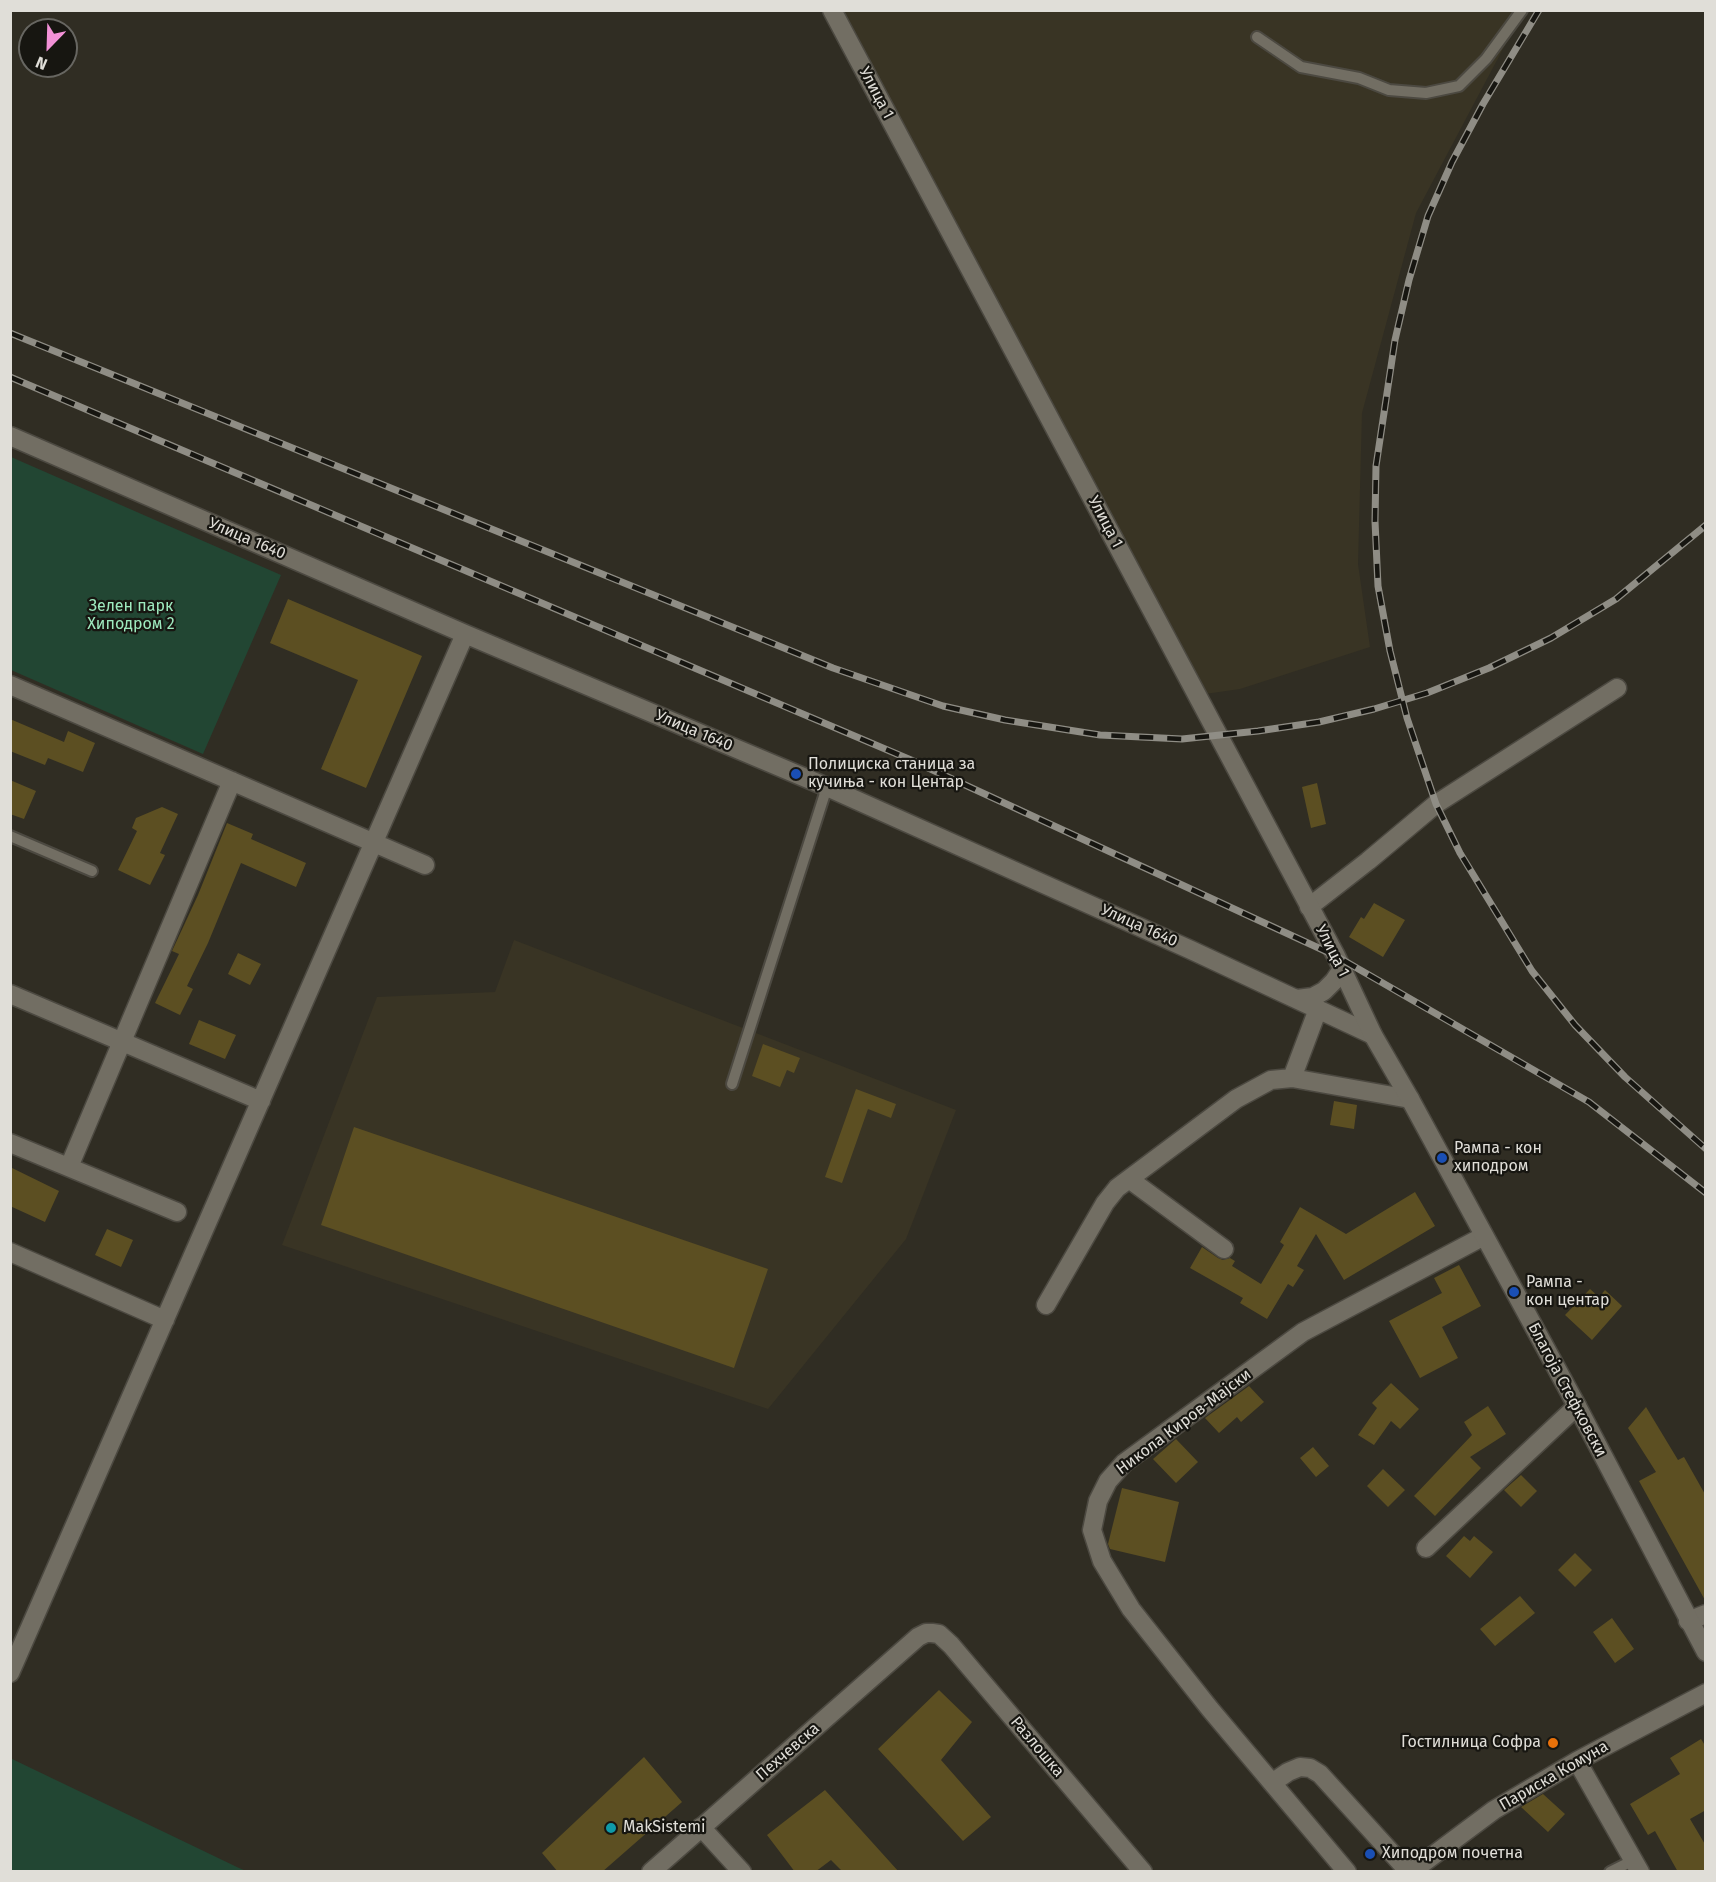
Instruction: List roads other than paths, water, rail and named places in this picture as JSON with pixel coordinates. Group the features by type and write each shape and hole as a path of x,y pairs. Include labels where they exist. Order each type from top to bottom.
{"street":[{"name":"Улица 1","path":"832,10 1342,969 1373,1035"},
{"name":"Улица 1640","path":"10,436 465,634 827,787 1191,950 1373,1035"},
{"path":"10,1673 465,634"},
{"path":"10,686 425,865"},
{"path":"1309,907 1436,804 1617,688"},
{"path":"69,1167 232,782"},
{"path":"1297,999 1313,997 1324,992 1342,969"},
{"path":"10,994 261,1101"},
{"path":"1292,1078 1318,1009"},
{"name":"Благоја Стефковски","path":"1373,1035 1577,1406 1706,1652"},
{"path":"1046,1305 1105,1203 1117,1188 1236,1099 1271,1080 1292,1078 1410,1099"},
{"path":"10,1143 177,1212"},
{"path":"1129,1179 1224,1249"},
{"name":"Никола Киров-Мајски","path":"1347,1872 1131,1609 1102,1561 1092,1530 1098,1501 1108,1481 1124,1464 1303,1332 1484,1236"},
{"path":"10,1252 165,1320"},
{"path":"1426,1548 1577,1406"},
{"path":"1688,1621 1706,1614"},
{"name":"Пехчевска","path":"651,1872 918,1637 926,1633"},
{"name":"Разлошка","path":"926,1633 939,1634 951,1645 1143,1872"},
{"name":"Париска Комуна","path":"1410,1872 1494,1810 1578,1761 1706,1693"},
{"path":"1578,1761 1637,1866"},
{"path":"1272,1783 1300,1767 1311,1768 1320,1774 1410,1872"},
{"path":"701,1827 742,1872"}],"lane":[{"path":"1257,37 1301,67 1359,78 1389,90 1426,93 1459,86 1486,59 1522,10"},
{"path":"732,1084 827,787"},
{"path":"10,836 92,871"},
{"path":"1610,1872 1637,1866"}],"railway":[{"path":"1539,10 1483,104 1452,162 1428,216 1409,280 1395,340 1376,466 1375,521 1378,586 1390,651 1407,718 1436,804 1460,853 1532,971 1575,1025 1625,1077 1706,1149"},
{"path":"10,333 833,668 943,706 1005,720 1100,735 1182,739 1258,731 1319,722 1427,693 1489,668 1551,638 1616,599 1706,525"},
{"path":"10,377 911,760 1336,956 1589,1102 1706,1193"}],"place":[{"name":"Полициска станица за кучиња - кон Центар","path":"796,774"},
{"name":"Рампа - кон хиподром","path":"1442,1158"},
{"name":"Рампа - кон центар","path":"1514,1292"},
{"name":"Гостилница Софра","path":"1553,1743"},
{"name":"MakSistemi","path":"611,1828"},
{"name":"Хиподром почетна","path":"1370,1854"}],"park label":[{"name":"Зелен парк Хиподром 2","path":"131,616"}]}
